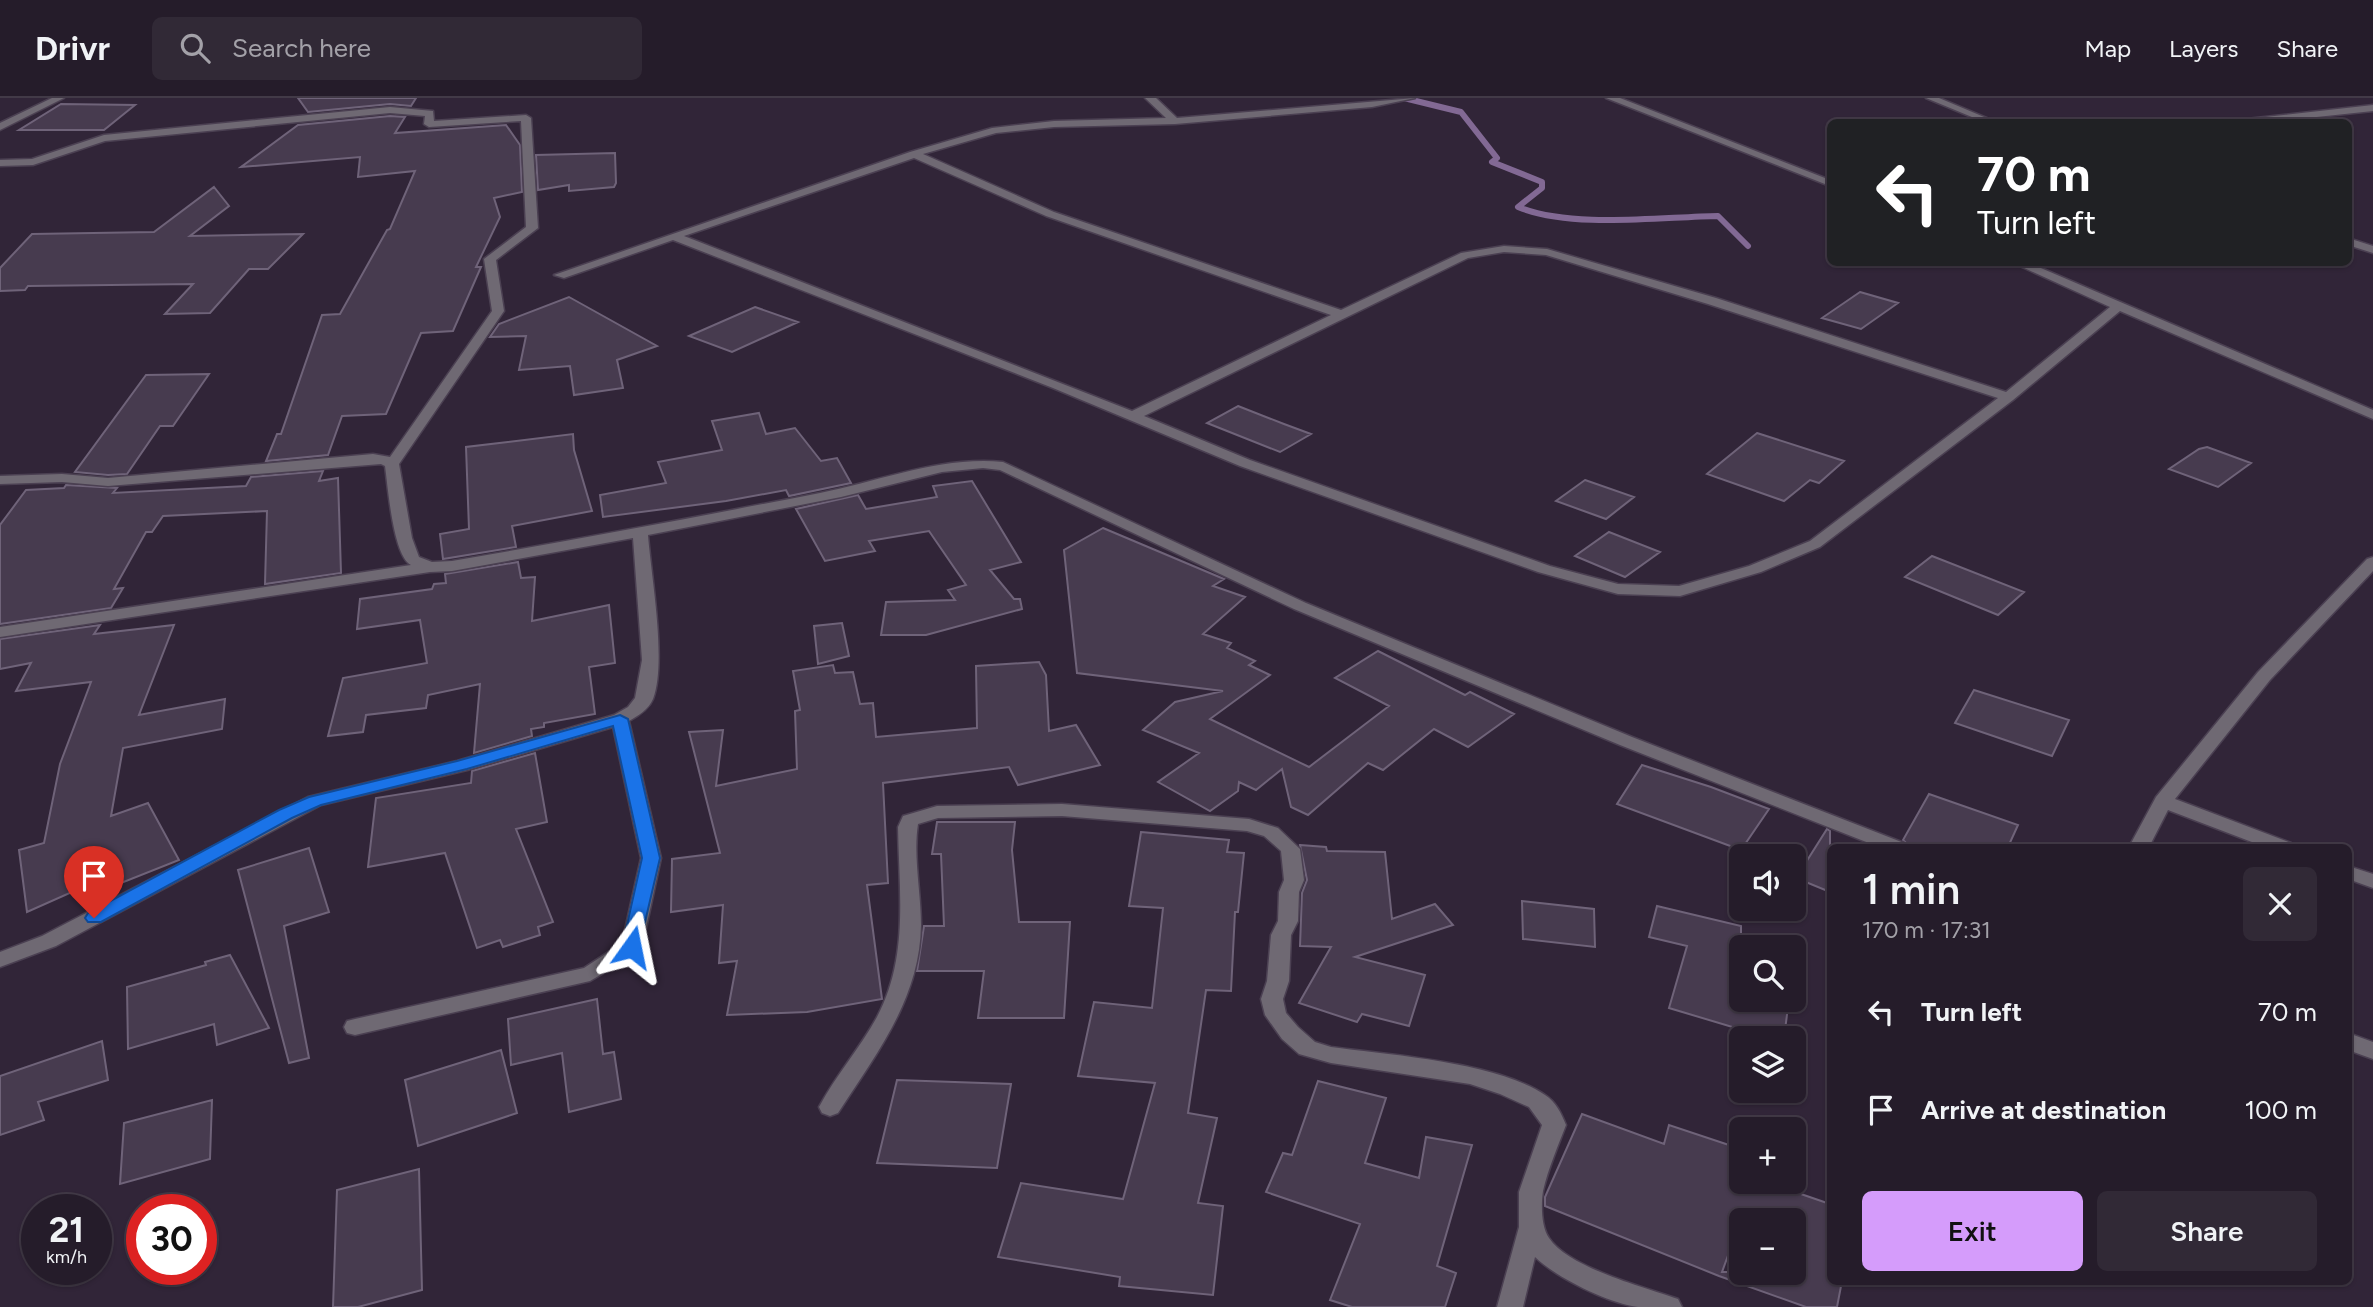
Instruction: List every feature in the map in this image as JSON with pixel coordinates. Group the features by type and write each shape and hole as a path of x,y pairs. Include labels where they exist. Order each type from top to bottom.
{"street":[{"path":"0,127 59,98"},
{"path":"1150,98 1175,121"},
{"path":"560,275 995,130 1024,126 1175,121 1372,104 1410,98"},
{"path":"1611,98 1827,182"},
{"path":"1931,98 1984,119"},
{"path":"2274,119 2373,108"},
{"path":"0,163 33,162 104,138 390,110 430,113 429,124 526,118 532,228 490,259 498,311 392,464 404,538 412,560 430,567"},
{"path":"914,155 1050,214 1340,314"},
{"path":"673,236 1058,385 1245,463 1544,569 1618,589 1680,592 1755,569 1815,544 2008,397 2117,307"},
{"path":"2352,242 2373,250"},
{"path":"1131,417 1465,255 1504,249 1547,252 1712,301 2008,397"},
{"path":"2025,266 2373,415"},
{"path":"0,480 62,478 108,482 373,458 392,464"},
{"path":"0,632 430,567 452,566 640,534 854,491 961,464 981,463 1003,466 1300,607 1626,741 1889,844"},
{"path":"0,960 49,941 315,801 461,766 620,719 634,711 644,699 650,660 640,534"},
{"path":"2141,844 2163,801 2264,676 2373,562"},
{"path":"355,1027 590,974 632,947 651,858 620,719"},
{"path":"2163,801 2276,844"},
{"path":"830,1107 887,1016 903,982 910,953 910,820 937,812 1062,810 1249,825 1271,832 1290,849 1294,880 1289,892 1288,921 1281,935 1278,981 1272,999 1276,1015 1290,1033 1307,1048 1331,1055 1471,1076 1537,1101 1550,1114 1554,1125 1531,1192 1531,1227 1510,1307"},
{"path":"2352,873 2373,881"},
{"path":"2352,1043 2373,1051"},
{"path":"1531,1227 1540,1246 1555,1260 1604,1285 1669,1307"}],"building":[{"path":"298,98 416,98 411,106 390,104 308,112"},
{"path":"61,104 135,105 104,130 19,130"},
{"path":"390,116 405,117 395,133 506,125 520,145 522,192 494,198 500,217 476,267 481,267 453,331 421,333 386,414 342,416 328,455 266,461 277,434 281,434 322,315 340,314 390,229 415,171 358,177 360,157 241,167 298,125"},
{"path":"615,153 614,187 569,191 569,185 538,190 536,155"},
{"path":"214,187 229,206 190,236 303,234 268,269 249,269 210,313 165,314 193,284 28,286 25,290 0,291 0,268 32,234 154,232"},
{"path":"1860,292 1898,303 1861,329 1822,318"},
{"path":"569,297 657,346 617,360 623,388 574,395 570,366 519,370 526,336 490,337 499,324"},
{"path":"755,307 798,322 732,352 689,336"},
{"path":"209,374 173,426 160,426 127,474 75,472 146,375"},
{"path":"1238,406 1311,434 1280,452 1207,423"},
{"path":"759,413 766,434 795,428 821,461 837,458 851,483 789,496 786,490 726,501 603,517 600,495 666,483 658,462 722,450 712,421"},
{"path":"1757,433 1844,461 1819,483 1810,480 1784,501 1707,474"},
{"path":"573,434 574,450 592,511 512,526 516,547 443,559 440,534 469,529 466,447"},
{"path":"2207,447 2251,463 2218,487 2169,469 2199,449"},
{"path":"323,471 319,481 338,478 341,573 265,584 267,511 163,516 152,532 146,532 114,589 123,588 111,608 0,624 0,525 26,490 64,488 66,485 117,488 113,493 246,486 251,477"},
{"path":"1585,480 1634,497 1606,519 1556,501"},
{"path":"972,481 1021,562 990,570 1014,599 1020,599 1022,609 926,635 881,635 886,602 955,600 948,590 966,585 929,531 869,541 875,551 825,561 796,509 858,495 866,509 937,497 933,486"},
{"path":"1103,528 1224,579 1213,586 1245,597 1203,634 1231,643 1227,648 1255,661 1249,665 1270,675 1210,719 1309,767 1389,706 1335,678 1378,651 1465,695 1470,692 1514,714 1468,747 1434,729 1383,770 1368,763 1308,815 1291,807 1282,769 1256,790 1239,782 1238,791 1210,811 1158,782 1199,753 1143,730 1175,702 1223,691 1077,673 1064,550"},
{"path":"1609,532 1660,552 1625,577 1575,556"},
{"path":"1932,556 2024,592 1998,615 1905,577"},
{"path":"518,562 521,578 535,577 532,621 609,605 615,663 589,667 595,714 544,723 544,727 531,729 532,736 474,753 480,684 428,695 426,708 366,715 363,732 328,736 343,678 427,663 420,620 357,629 360,599 432,589 434,584 446,583 445,574"},
{"path":"842,623 849,656 818,664 814,626"},
{"path":"100,625 94,634 174,625 139,715 225,699 222,729 123,748 111,816 148,803 179,860 106,889 101,879 27,912 19,850 44,843 60,764 91,682 16,691 31,663 0,669 0,639"},
{"path":"1039,662 1046,675 1049,731 1076,725 1100,765 1018,785 1009,767 883,783 888,883 867,885 882,999 807,1012 727,1015 737,961 719,963 723,905 671,912 672,859 720,853 689,732 723,730 716,786 797,769 795,711 800,710 793,671 833,665 835,673 853,672 860,704 873,703 876,737 977,728 976,666"},
{"path":"1974,690 2069,720 2052,756 1955,723"},
{"path":"535,753 547,822 516,829 553,922 538,927 540,935 503,947 500,940 477,948 445,853 368,867 376,798 471,783 472,771"},
{"path":"1642,765 1769,809 1745,844 1729,846 1617,804"},
{"path":"1929,794 2018,825 2009,844 1907,844 1903,840"},
{"path":"937,822 1015,822 1012,850 1019,922 1070,922 1064,1018 978,1018 984,971 917,971 924,926 944,926 941,854 932,854"},
{"path":"1827,829 1830,831 1830,844 1827,844 1827,891 1806,882 1806,862"},
{"path":"1141,832 1229,840 1227,852 1244,853 1238,912 1235,912 1231,991 1206,990 1188,1113 1217,1118 1198,1203 1223,1206 1213,1295 1119,1286 1120,1277 998,1257 1021,1183 1123,1199 1155,1083 1078,1076 1094,1002 1152,1008 1163,908 1129,906"},
{"path":"1300,845 1326,847 1327,851 1385,852 1392,919 1435,904 1453,925 1355,957 1425,975 1409,1026 1362,1014 1357,1022 1299,1003 1331,947 1300,946 1302,893 1307,880"},
{"path":"309,848 329,912 284,926 309,1058 289,1063 238,870"},
{"path":"1522,901 1594,909 1595,947 1523,939"},
{"path":"1657,906 1741,926 1741,935 1729,935 1729,1012 1787,1012 1786,1026 1729,1026 1669,1008 1687,946 1649,937"},
{"path":"230,955 269,1028 217,1045 214,1024 128,1049 127,987 206,965 205,962"},
{"path":"597,999 603,1054 614,1052 621,1099 569,1112 562,1053 511,1065 508,1019"},
{"path":"102,1041 108,1080 38,1102 44,1120 0,1135 0,1076"},
{"path":"501,1050 517,1113 418,1146 405,1080"},
{"path":"897,1080 1011,1084 997,1168 877,1163"},
{"path":"1318,1081 1386,1098 1365,1163 1419,1178 1426,1137 1472,1145 1437,1266 1456,1273 1445,1307 1352,1307 1330,1300 1360,1224 1266,1192 1283,1153 1292,1155"},
{"path":"212,1100 210,1159 120,1184 124,1123"},
{"path":"1582,1114 1664,1144 1669,1125 1729,1145 1729,1194 1801,1194 1827,1203 1827,1285 1841,1285 1837,1307 1806,1307 1744,1285 1806,1285 1806,1208 1729,1208 1729,1253 1722,1272 1729,1272 1729,1280 1545,1206 1545,1197"},
{"path":"419,1169 422,1290 358,1307 333,1307 337,1190"}],"waterway":[{"path":"1404,98 1461,112 1497,158 1492,162 1542,182 1542,188 1518,207 1540,214 1589,220 1718,216 1748,246"}],"route":[{"path":"94,918 315,801 461,766 620,719 651,858 632,947"}]}
